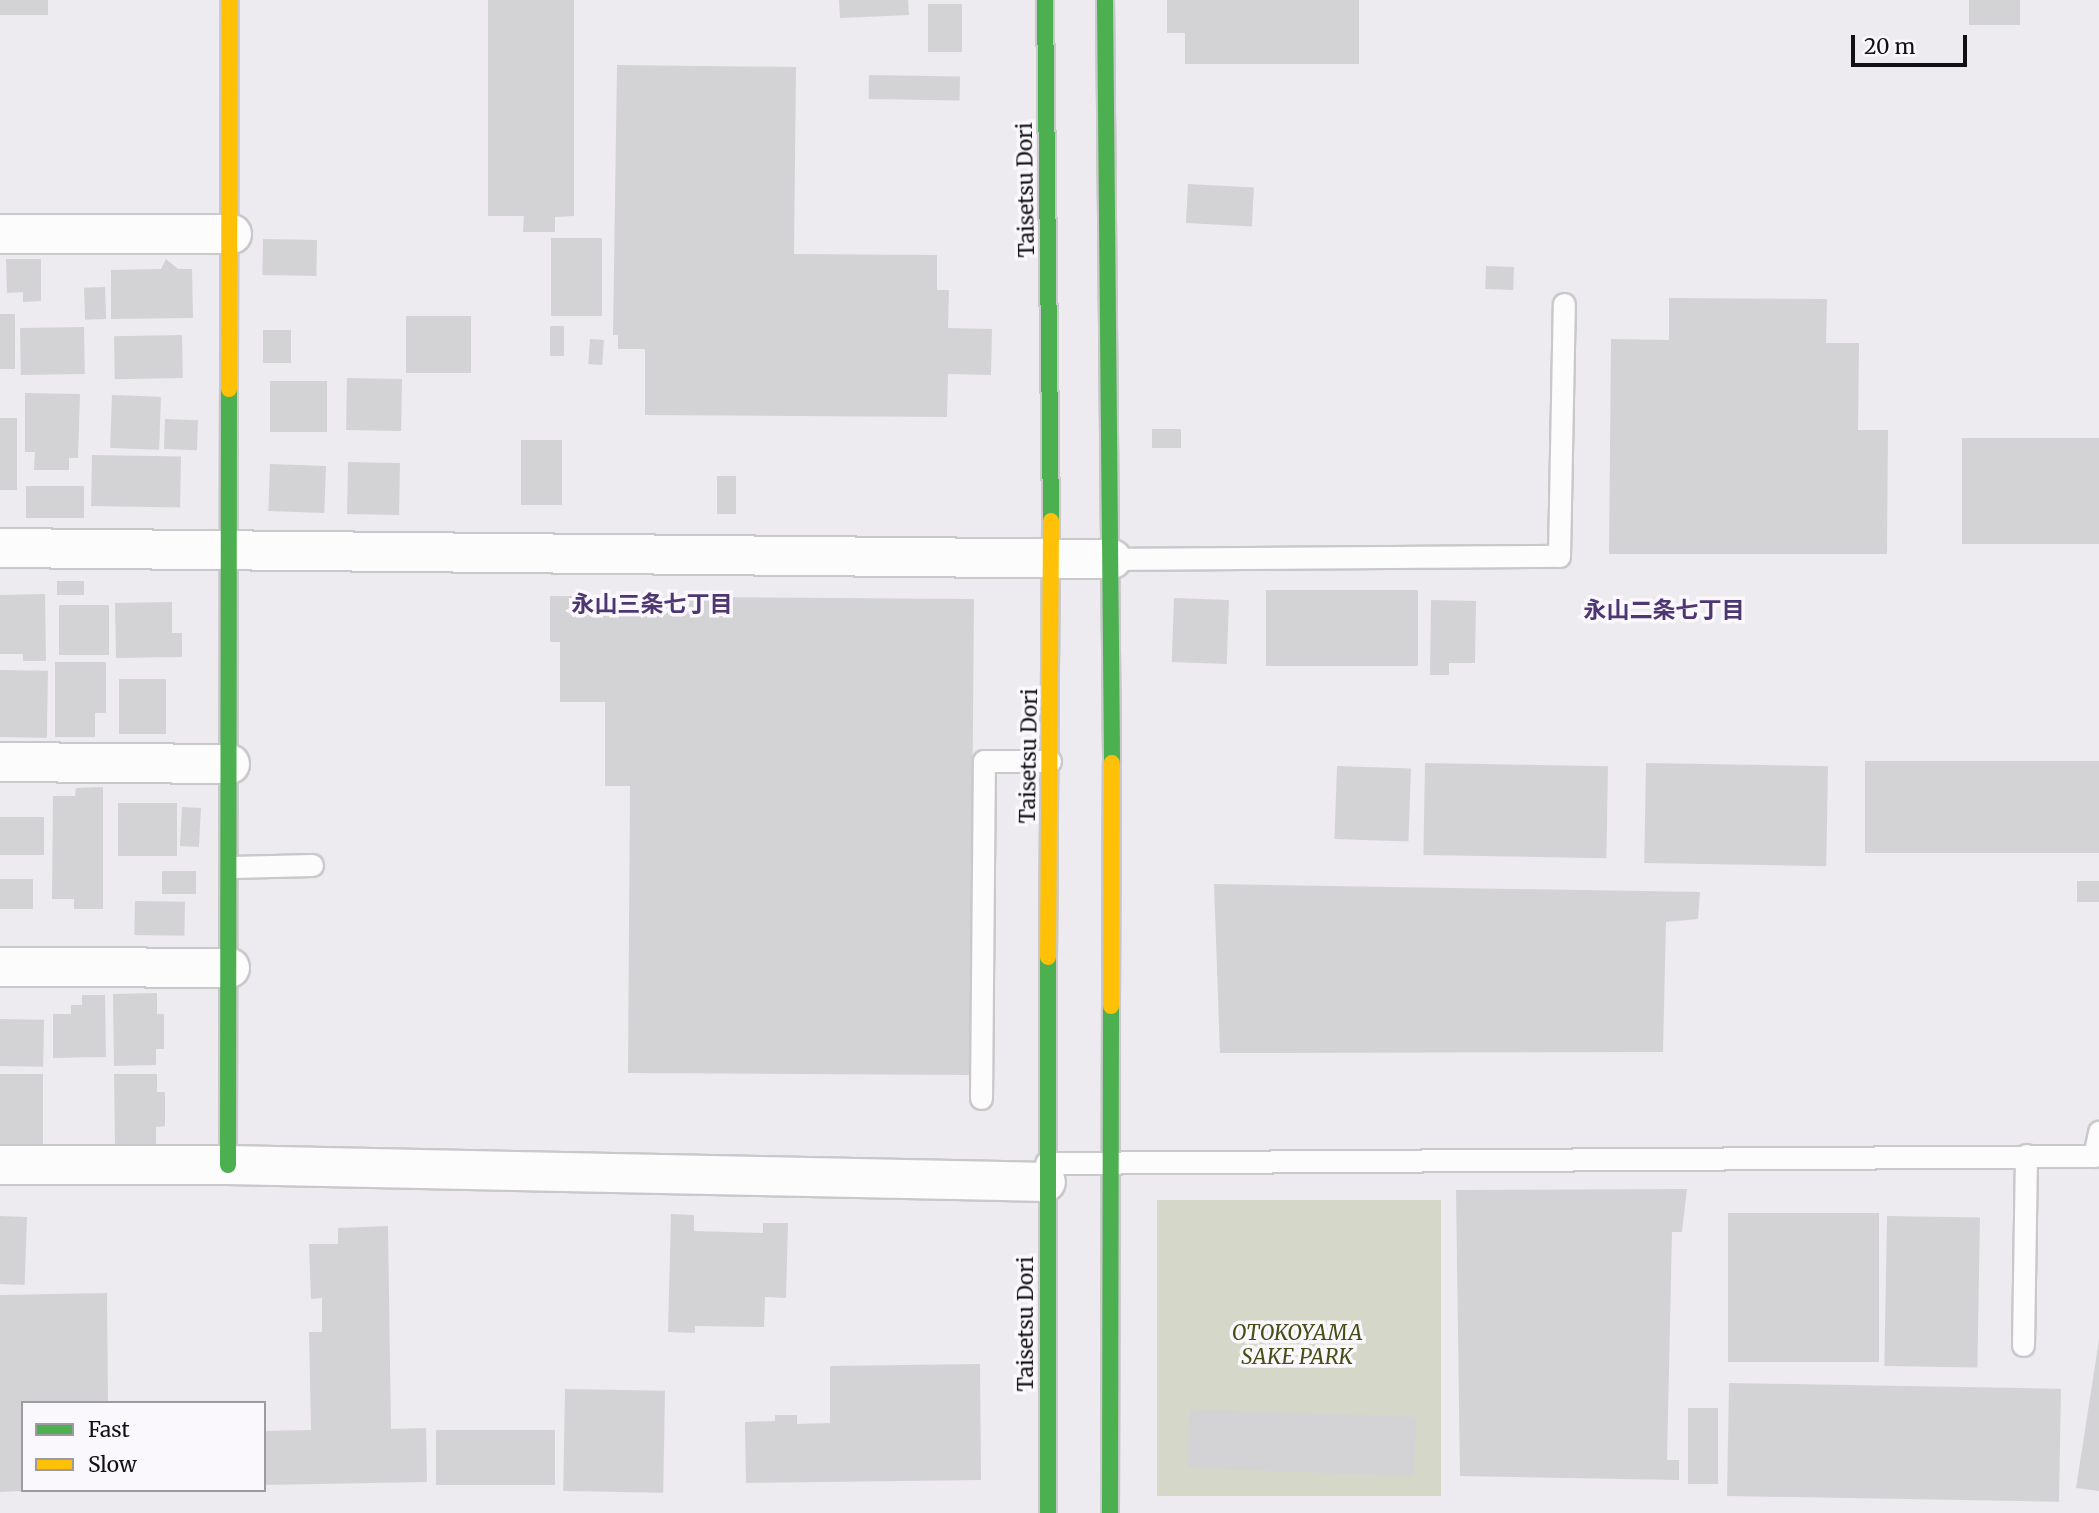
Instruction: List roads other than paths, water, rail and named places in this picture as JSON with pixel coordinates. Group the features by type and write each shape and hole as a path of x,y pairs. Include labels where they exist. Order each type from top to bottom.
{"main road":[{"path":"228,1165 232,867 229,549 232,234 230,0"},
{"name":"Taisetsu Dori","path":"1045,0 1051,559 1046,1173 1048,1513"},
{"path":"1105,0 1112,559 1110,1513"}],"street":[{"path":"0,234 232,234"},
{"path":"0,548 1112,559"},
{"path":"0,762 230,764"},
{"path":"0,967 230,968"},
{"path":"0,1166 228,1165 1046,1173"}],"lane":[{"path":"1112,559 1559,556 1564,304"},
{"path":"981,1098 984,761 1049,761"},
{"path":"232,867 312,865"},
{"path":"1046,1173 1109,1159 2094,1156 2099,1132"},
{"path":"2023,1345 2026,1156"}],"district":[{"name":"永山三条七丁目","path":"652,604"},
{"name":"永山二条七丁目","path":"1664,610"}],"park label":[{"name":"OTOKOYAMA SAKE PARK","path":"1297,1345"}]}
